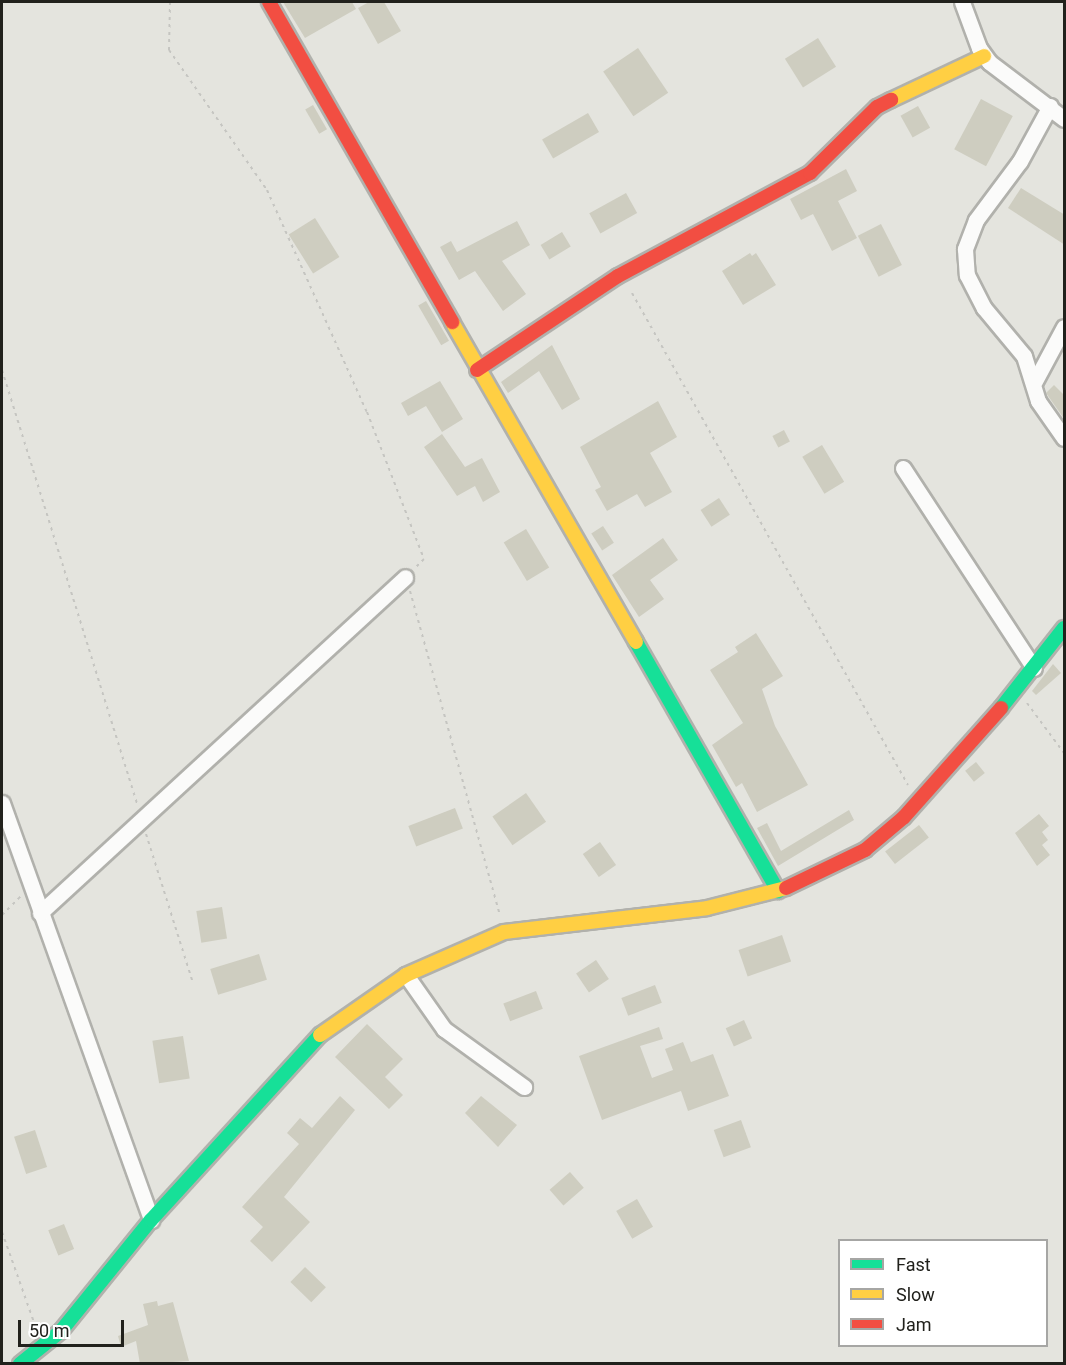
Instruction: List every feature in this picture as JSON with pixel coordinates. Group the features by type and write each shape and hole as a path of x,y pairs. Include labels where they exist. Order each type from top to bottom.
{"street":[{"path":"269,2 477,370 778,891"},
{"path":"962,2 984,56 1065,119"},
{"path":"477,370 618,276 810,173 877,107 984,56"},
{"path":"1050,106 1020,161 976,220 965,249 967,275 984,308 1024,356 1035,381 1038,401 1065,438"},
{"path":"1035,381 1065,327"},
{"path":"903,468 1034,668"},
{"path":"40,913 405,577"},
{"path":"20,1364 61,1331 151,1220 315,1038 406,975 442,956 504,932 677,913 778,891 865,850 918,803 1017,689 1065,628"},
{"path":"2,803 151,1220"},
{"path":"406,975 444,1029 524,1087"}],"path":[{"path":"170,2 169,50 267,190 367,412 424,559 405,577 422,624 504,932"},
{"path":"633,293 918,803"},
{"path":"2,370 193,983"},
{"path":"1017,689 1065,753"},
{"path":"2,915 31,887"},
{"path":"2,1232 42,1346"}],"building":[{"path":"283,2 352,2 356,9 305,38"},
{"path":"369,2 384,2 401,31 378,44 358,8"},
{"path":"818,38 836,67 803,88 785,59"},
{"path":"638,48 668,93 633,116 603,71"},
{"path":"981,99 1013,116 986,166 954,149"},
{"path":"313,105 327,129 319,134 305,110"},
{"path":"918,106 930,128 913,138 901,116"},
{"path":"588,113 599,132 553,159 542,140"},
{"path":"846,169 857,191 838,201 857,238 832,251 813,214 801,220 790,199"},
{"path":"1021,188 1065,215 1065,245 1008,208"},
{"path":"626,193 637,213 600,233 589,213"},
{"path":"315,218 339,257 313,273 289,234"},
{"path":"517,221 530,245 502,261 526,294 503,311 475,271 459,280 440,247 451,241 457,252"},
{"path":"881,224 902,265 879,277 858,236"},
{"path":"562,232 571,247 549,259 541,245"},
{"path":"750,253 752,256 756,253 776,285 743,305 722,271"},
{"path":"426,301 449,341 441,345 418,306"},
{"path":"552,345 580,399 562,410 539,371 508,393 501,382"},
{"path":"440,381 463,419 442,432 426,406 408,416 401,403"},
{"path":"1054,385 1065,396 1065,420 1046,393"},
{"path":"658,401 677,437 650,453 672,492 645,507 637,494 607,511 595,490 601,487 580,447"},
{"path":"784,430 790,442 778,447 772,436"},
{"path":"442,434 465,467 482,458 500,492 483,502 475,486 457,496 424,447"},
{"path":"822,445 844,482 824,494 802,457"},
{"path":"719,498 730,515 711,527 701,510"},
{"path":"603,526 614,543 602,550 591,534"},
{"path":"526,529 549,568 527,581 504,542"},
{"path":"663,538 678,560 650,580 664,599 639,617 612,575"},
{"path":"756,633 783,676 762,689 775,726 808,785 757,812 742,783 736,787 712,745 743,723 710,670 738,652 735,647"},
{"path":"1053,664 1061,673 1036,695 1032,691"},
{"path":"976,762 985,773 974,782 965,771"},
{"path":"526,793 546,822 512,845 492,817"},
{"path":"455,808 463,829 416,846 408,826"},
{"path":"849,810 854,820 778,866 757,828 767,823 781,851"},
{"path":"1039,814 1049,826 1042,832 1048,840 1042,845 1050,855 1037,866 1015,833"},
{"path":"919,825 929,838 895,864 885,851"},
{"path":"600,842 616,865 599,877 583,854"},
{"path":"222,907 227,939 201,943 196,911"},
{"path":"782,935 791,961 748,976 739,950"},
{"path":"259,954 267,980 218,995 210,969"},
{"path":"596,960 609,979 589,992 576,973"},
{"path":"655,985 662,1003 628,1016 621,998"},
{"path":"536,991 543,1009 510,1021 503,1004"},
{"path":"744,1020 752,1038 734,1046 726,1028"},
{"path":"367,1024 403,1059 385,1077 403,1095 389,1109 335,1057"},
{"path":"659,1027 663,1039 640,1046 652,1078 673,1070 665,1049 683,1042 691,1062 713,1054 729,1096 688,1111 681,1091 602,1120 579,1056"},
{"path":"183,1036 190,1078 159,1083 152,1041"},
{"path":"340,1096 355,1110 284,1197 310,1222 272,1262 250,1241 263,1227 242,1207 299,1144 287,1133 300,1118 312,1128"},
{"path":"481,1096 517,1125 498,1147 465,1113"},
{"path":"741,1120 751,1147 724,1157 714,1130"},
{"path":"35,1130 47,1167 26,1174 14,1137"},
{"path":"570,1172 584,1188 563,1206 550,1190"},
{"path":"637,1199 653,1227 632,1239 616,1211"},
{"path":"64,1224 74,1249 58,1255 48,1230"},
{"path":"305,1267 326,1287 311,1302 290,1282"},
{"path":"157,1301 158,1306 173,1302 189,1361 140,1364 136,1341 121,1347 118,1336 148,1325 143,1304"}],"traffic: fast":[{"path":"1001,708 1064,628"},
{"path":"636,642 778,891"},
{"path":"20,1364 61,1331 151,1220 320,1035"}],"traffic: slow":[{"path":"891,100 984,56"},
{"path":"452,322 636,642"},
{"path":"320,1035 406,975 504,932 707,908 786,888"}],"traffic: jam":[{"path":"269,2 452,322"},
{"path":"477,370 618,276 810,173 877,107 891,100"},
{"path":"786,888 865,850 904,817 1001,708"}]}
